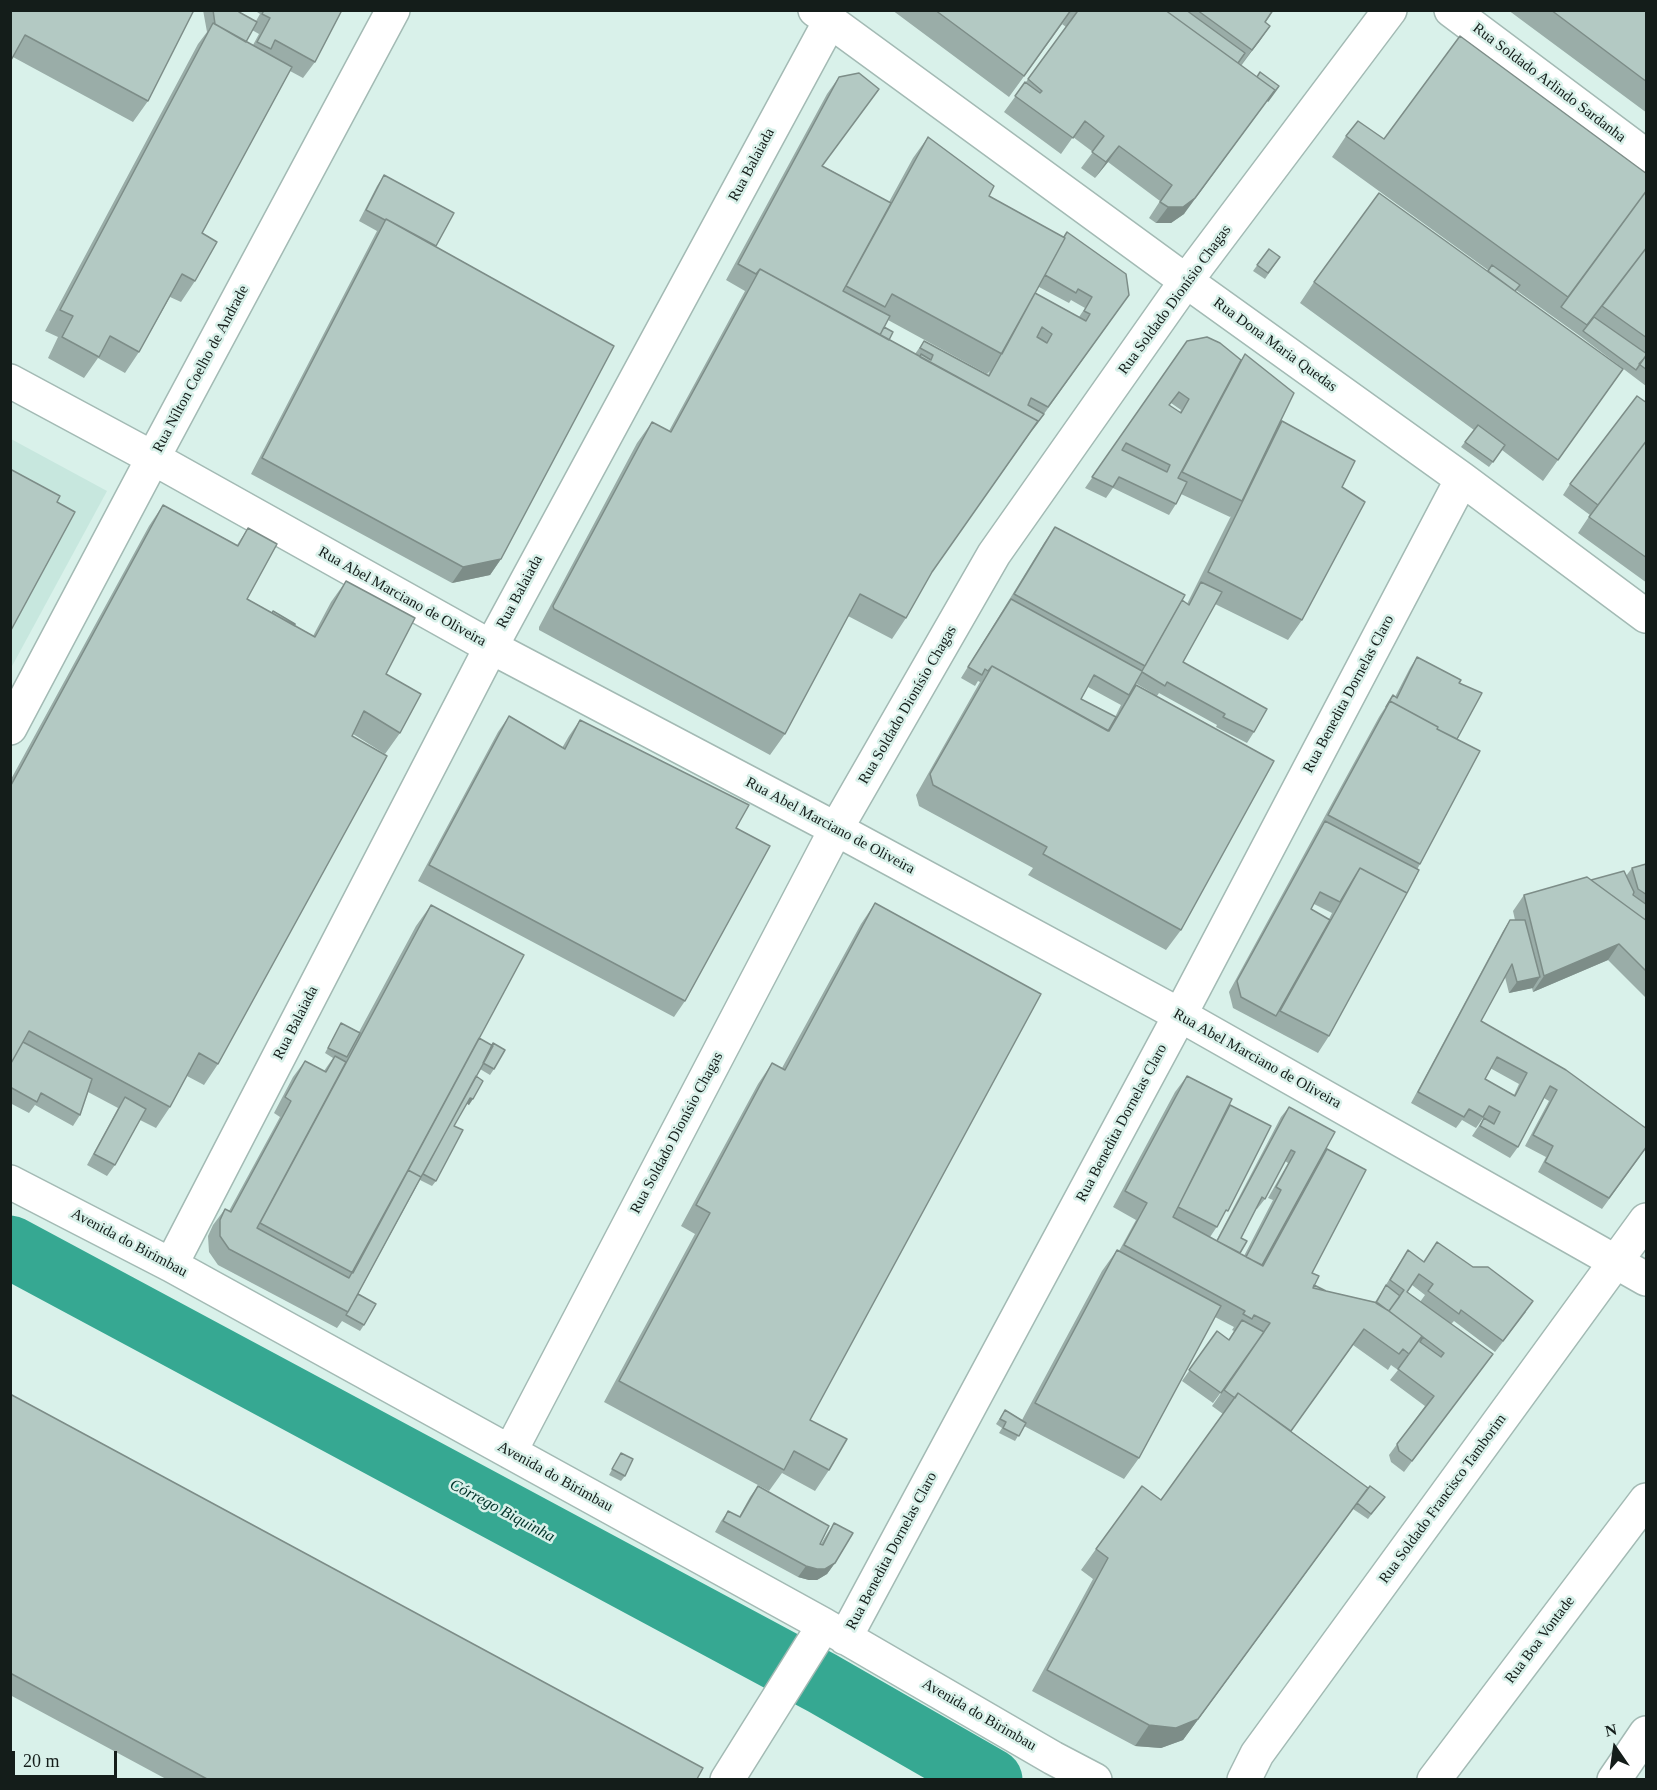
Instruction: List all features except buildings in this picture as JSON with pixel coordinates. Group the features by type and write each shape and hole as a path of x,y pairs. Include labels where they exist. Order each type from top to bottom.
{"street":[{"name":"Rua Nílton Coelho de Andrade","path":"10,729 393,10"},
{"name":"Rua Soldado Dionísio Chagas","path":"510,1452 836,829 994,554 1186,281 1390,10"},
{"name":"Rua Soldado Arlindo Sardanha","path":"1451,10 1647,156"},
{"name":"Rua Dona Maria Quedas","path":"823,16 1462,479 1647,616"},
{"name":"Rua Balaiada","path":"171,1265 491,647 823,16"},
{"name":"Rua Abel Marciano de Oliveira","path":"10,381 153,458 491,647 836,829 1180,1015 1647,1279"},
{"name":"Rua Benedita Dornelas Claro","path":"728,1779 799,1666 835,1631 1180,1015 1462,479"},
{"name":"Avenida do Birimbau","path":"10,1182 171,1265 835,1631 1053,1758 1095,1779"},
{"name":"Rua Soldado Francisco Tamborim","path":"1244,1779 1257,1754 1647,1220"},
{"name":"Rua Boa Vontade","path":"1434,1779 1647,1500"},
{"path":"1614,1779 1647,1733"}],"shaded area":[{"path":"11,439 107,491 11,668"}],"waterway":[{"name":"Córrego Biquinha","path":"10,1247 822,1683 991,1780"}]}
